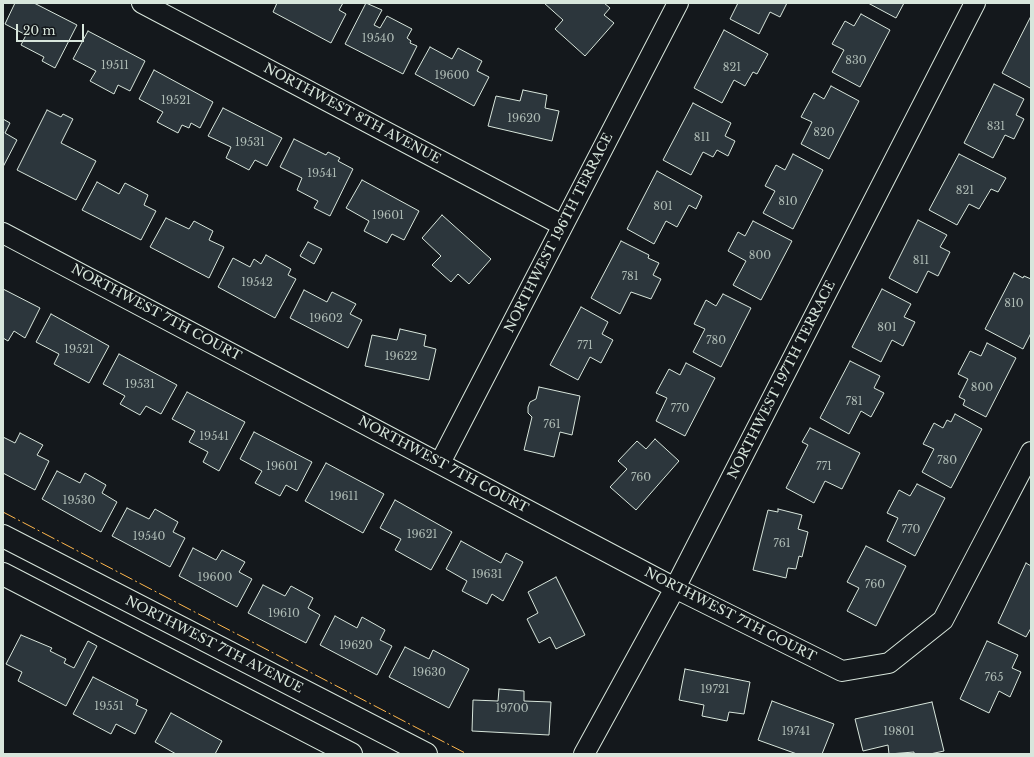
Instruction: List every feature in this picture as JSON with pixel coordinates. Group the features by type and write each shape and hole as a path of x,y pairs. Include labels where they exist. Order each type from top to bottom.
{"street":[{"name":"NORTHWEST 8TH AVENUE","path":"142,3 562,225"},
{"name":"NORTHWEST 196TH TERRACE","path":"440,463 678,3"},
{"name":"NORTHWEST 197TH TERRACE","path":"584,754 675,588 975,3"},
{"name":"NORTHWEST 7TH COURT","path":"3,233 675,588 842,671 890,663 943,620 1031,452"},
{"name":"NORTHWEST 7TH AVENUE","path":"3,536 426,754"},
{"path":"3,574 351,754"}],"building":[{"path":"15,3 34,3 77,25 55,68 42,61 44,57 21,45 26,35 5,24"},
{"path":"277,3 343,3 339,10 346,14 331,43 273,12"},
{"path":"366,3 382,10 374,25 380,28 387,16 412,29 407,38 411,41 410,43 417,46 403,74 345,44"},
{"path":"544,3 604,3 610,8 604,15 614,23 585,56 555,29 563,20"},
{"path":"738,3 787,3 780,17 770,12 759,34 730,19"},
{"path":"868,3 904,3 896,18"},
{"path":"861,14 890,30 860,87 832,72 844,50 832,44 845,21 854,26"},
{"path":"1031,16 1031,85 1030,88 1002,73"},
{"path":"724,30 768,54 757,74 753,72 745,86 734,80 722,103 694,88"},
{"path":"88,31 145,61 130,91 118,85 114,94 90,81 96,71 73,59"},
{"path":"430,47 452,59 458,48 482,61 477,71 489,77 474,106 415,74"},
{"path":"154,70 213,102 200,128 191,123 189,128 182,125 178,133 157,122 163,112 139,99"},
{"path":"994,84 1024,99 1016,115 1024,119 1014,139 1005,135 993,158 964,143"},
{"path":"831,86 859,101 829,159 801,144 812,122 801,117 814,93 824,99"},
{"path":"523,90 547,95 545,108 559,111 552,141 488,126 496,96 520,101"},
{"path":"693,103 731,123 725,136 735,141 728,156 717,150 713,157 703,152 691,175 663,160"},
{"path":"223,108 282,138 267,166 255,160 249,170 226,158 231,147 208,136"},
{"path":"47,110 61,117 63,114 73,119 61,143 96,161 76,200 17,170"},
{"path":"3,119 10,123 5,133 17,140 3,167"},
{"path":"294,139 326,155 328,152 340,158 338,161 353,169 330,216 314,208 318,201 297,190 302,178 280,167"},
{"path":"793,154 823,170 793,229 763,213 775,191 765,186 776,165 785,170"},
{"path":"959,154 1006,178 998,192 991,189 979,209 969,204 957,225 929,210"},
{"path":"657,171 702,196 696,209 689,205 677,227 666,221 654,244 627,229"},
{"path":"362,180 419,211 404,240 392,234 387,243 364,231 369,221 346,208"},
{"path":"97,182 119,194 125,183 148,195 144,205 156,211 141,240 82,210"},
{"path":"442,215 491,259 469,284 458,274 451,282 432,265 441,256 422,238"},
{"path":"166,218 189,229 194,221 213,231 209,240 224,247 209,278 150,247"},
{"path":"918,220 947,235 940,247 950,252 938,276 928,271 917,293 889,278"},
{"path":"753,221 792,241 761,300 733,285 746,261 728,251 738,232 745,236"},
{"path":"621,241 649,255 648,258 659,263 653,275 661,279 651,299 631,292 620,314 591,298"},
{"path":"308,242 322,249 314,264 300,256"},
{"path":"266,255 291,269 288,275 296,279 275,318 218,287 233,258 250,267 254,259 261,264"},
{"path":"1014,273 1023,278 1024,276 1031,279 1031,333 1023,349 985,329"},
{"path":"3,289 40,308 25,338 14,331 8,341 3,338"},
{"path":"882,289 911,304 904,317 915,322 903,346 892,340 881,362 852,347"},
{"path":"304,290 327,302 332,292 356,304 350,314 362,320 348,348 290,318"},
{"path":"723,294 751,308 721,367 693,352 705,329 694,324 706,300 716,306"},
{"path":"581,307 608,322 602,334 613,340 601,363 590,357 578,380 550,365"},
{"path":"51,314 109,346 89,383 54,364 59,354 36,342"},
{"path":"400,329 426,335 424,346 436,349 429,380 365,366 372,335 397,340"},
{"path":"987,343 1016,358 986,417 963,405 965,400 959,397 968,379 958,374 970,351 981,356"},
{"path":"119,354 177,385 161,414 146,406 140,415 120,404 125,396 103,384"},
{"path":"850,361 880,376 874,388 884,393 871,417 861,411 849,434 820,418"},
{"path":"686,363 715,378 685,436 656,421 667,398 656,393 669,369 680,375"},
{"path":"539,387 580,396 572,435 560,432 554,457 524,450 532,417 528,413 528,407 530,402 536,399"},
{"path":"187,392 245,422 219,471 203,462 208,452 189,442 195,431 172,419"},
{"path":"955,414 982,429 951,488 922,472 934,449 923,444 934,423 943,428 947,420 951,422"},
{"path":"810,428 860,453 842,489 825,481 814,503 786,488 808,445 802,442"},
{"path":"254,432 312,462 297,491 286,485 280,496 255,483 262,471 240,459"},
{"path":"20,433 43,445 37,455 49,461 35,490 3,473 3,437 15,443"},
{"path":"655,439 679,461 636,510 610,487 627,469 618,461 637,441 646,449"},
{"path":"326,463 384,494 363,533 305,501"},
{"path":"57,471 80,483 85,473 106,485 102,493 117,502 101,532 42,499"},
{"path":"917,484 945,498 915,556 887,541 898,518 887,513 899,490 910,496"},
{"path":"395,500 452,532 431,570 395,550 401,539 380,528"},
{"path":"127,508 149,519 155,509 178,522 173,532 185,538 170,567 112,536"},
{"path":"778,509 802,515 798,529 808,532 802,557 799,556 796,569 788,568 786,578 753,570 768,510 778,512"},
{"path":"461,541 501,563 506,553 523,562 503,601 492,594 487,604 462,591 467,581 446,569"},
{"path":"866,546 906,566 876,626 847,611 859,588 847,582"},
{"path":"193,548 216,560 222,550 245,562 239,572 252,579 237,607 179,576"},
{"path":"1026,563 1031,566 1031,628 1026,637 998,623"},
{"path":"556,577 585,635 556,649 550,637 539,643 527,619 538,613 528,592"},
{"path":"263,585 285,596 291,586 313,598 308,608 320,615 306,643 248,613"},
{"path":"335,616 357,628 362,617 385,630 380,640 392,646 377,675 320,645"},
{"path":"21,635 52,648 50,651 66,659 64,663 74,668 88,641 97,646 66,706 18,681 22,672 6,664"},
{"path":"987,641 1018,655 1012,668 1021,672 1010,697 999,691 989,713 960,699"},
{"path":"405,647 429,659 433,650 469,669 449,708 389,677"},
{"path":"685,669 750,682 744,714 729,712 727,721 702,716 704,705 679,700"},
{"path":"93,677 138,700 136,705 147,710 135,734 116,724 111,734 73,714"},
{"path":"499,689 524,691 524,701 551,702 549,735 472,731 473,700 498,701"},
{"path":"772,701 834,724 822,754 797,754 758,740"},
{"path":"932,702 944,751 930,754 914,754 914,752 889,754 888,745 863,751 855,719"},
{"path":"171,713 222,741 215,754 176,754 155,742"}],"power":[{"path":"3,512 467,754"}]}
